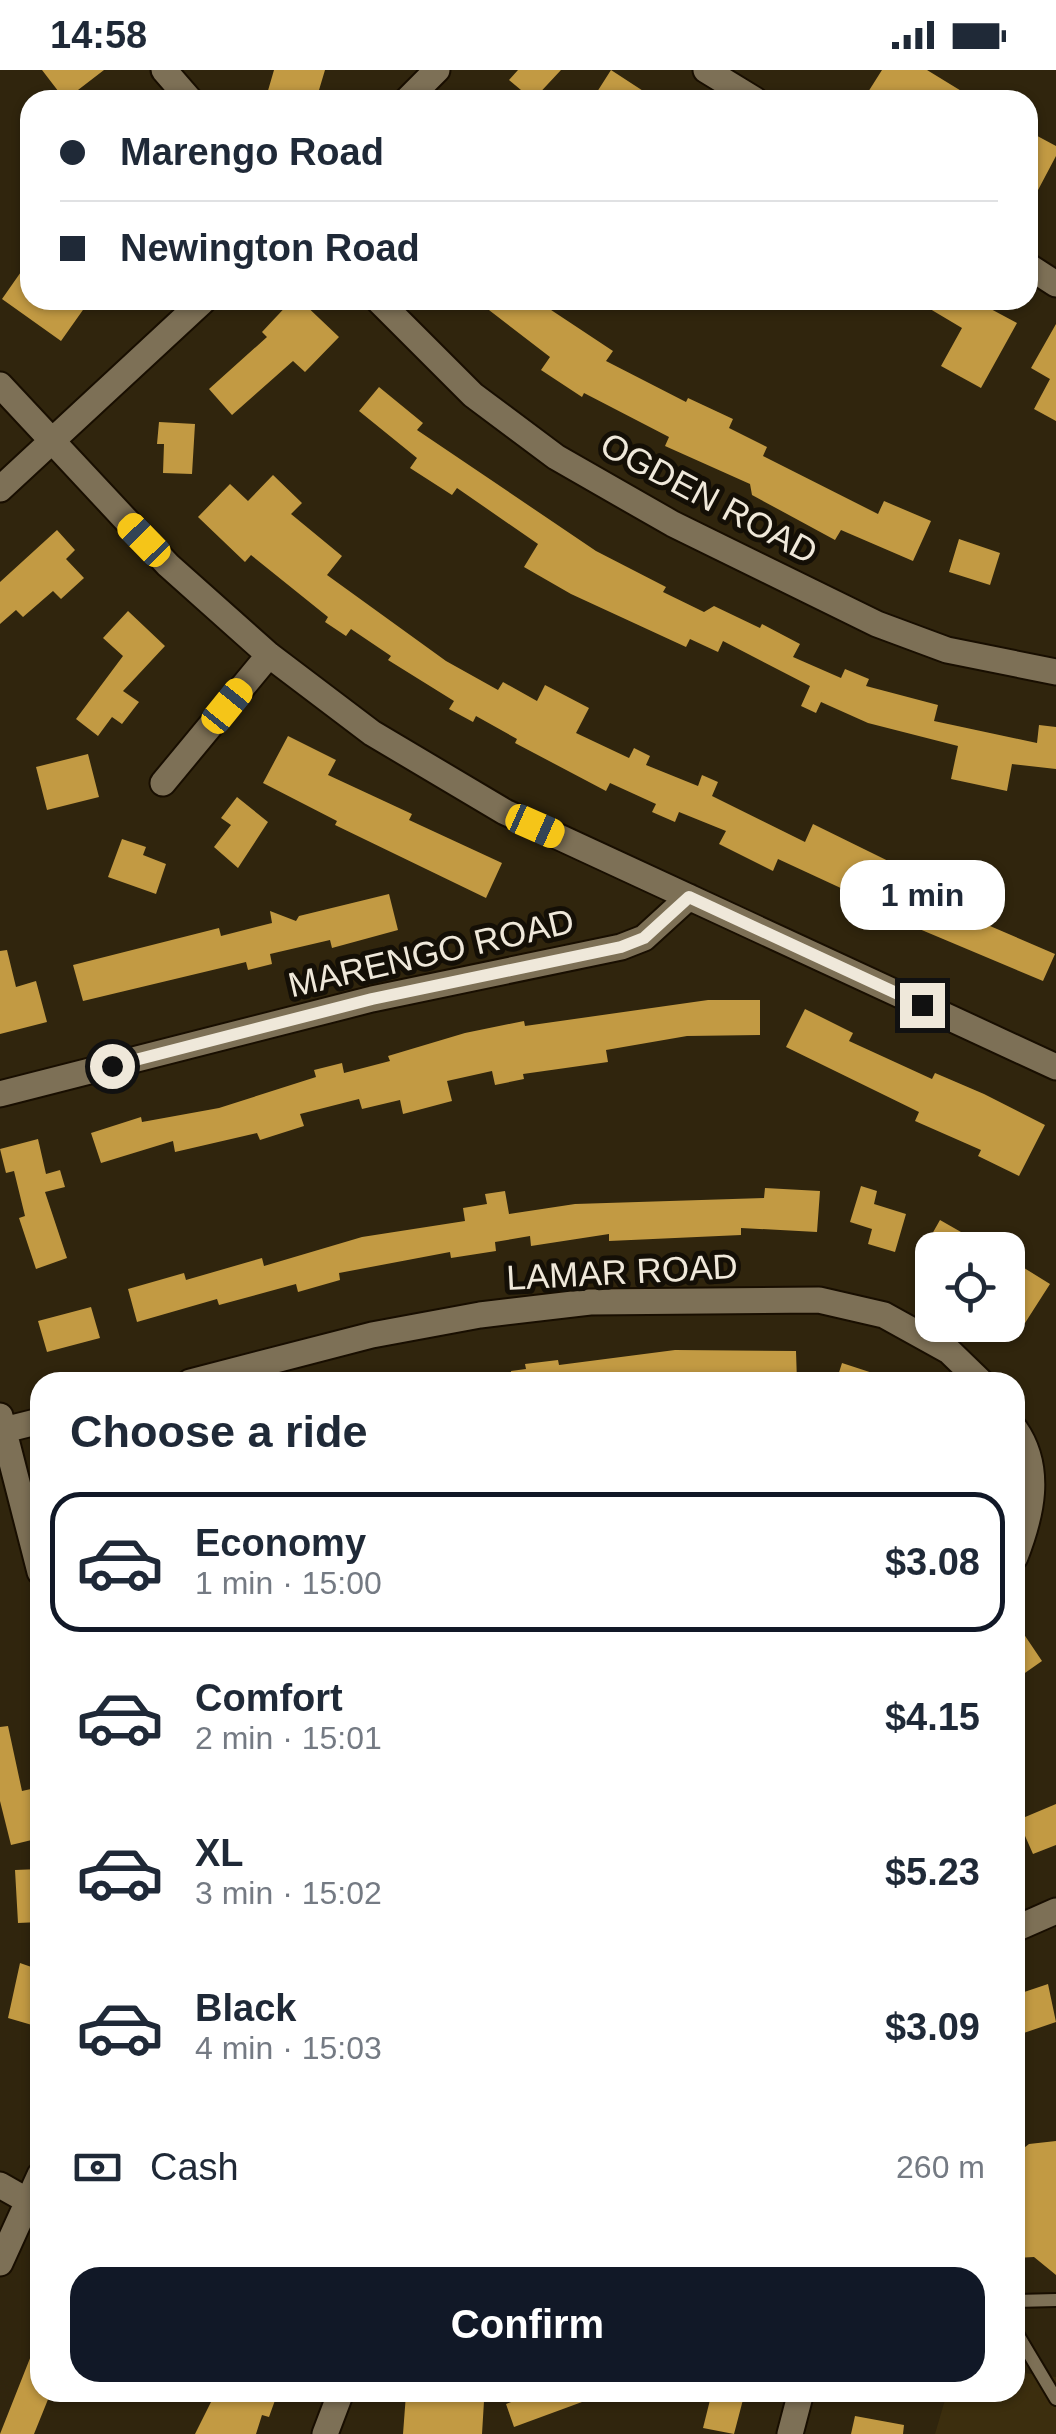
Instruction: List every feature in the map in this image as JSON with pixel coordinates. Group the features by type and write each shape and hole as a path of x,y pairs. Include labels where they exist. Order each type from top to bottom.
{"street":[{"path":"164,70 181,90"},
{"path":"417,90 437,70"},
{"path":"706,70 739,90"},
{"path":"0,489 193,310"},
{"name":"OGDEN ROAD","path":"388,310 473,395 556,456 673,524 877,624 947,650 1056,672"},
{"path":"0,385 168,565 269,655 372,733 505,812 1056,1067"},
{"path":"163,783 269,655"},
{"name":"MARENGO ROAD","path":"0,1094 372,999 621,947 644,938 689,897"},
{"name":"LAMAR ROAD","path":"230,1372 372,1336 480,1316 590,1302 819,1300 884,1316 949,1351 971,1372"},
{"path":"30,1422 2,1423 30,1533"},
{"path":"1025,1453 1030,1465 1032,1514 1025,1532"},
{"path":"1025,1925 1056,1911"},
{"path":"0,2185 28,2202"},
{"path":"0,2263 30,2197"},
{"path":"325,2434 336,2402"},
{"path":"790,2434 798,2402"}],"lane":[{"path":"1025,2301 1056,2300"},
{"path":"1025,2347 1056,2399"}],"shaded area":[{"path":"1025,2373 1056,2377 1056,2434 935,2434 944,2402 1025,2402"}],"building":[{"path":"42,70 104,70 78,90 57,90"},
{"path":"274,70 325,70 319,90 268,90"},
{"path":"518,70 561,70 542,90 521,90 509,80"},
{"path":"611,70 642,90 598,90"},
{"path":"882,70 927,70 960,90 869,90"},
{"path":"1038,136 1056,146 1056,156 1038,190"},
{"path":"20,273 20,310 83,310 61,341 2,299"},
{"path":"283,310 311,310 339,337 305,372 293,361 232,415 209,389 267,337 262,332"},
{"path":"489,310 551,310 613,351 606,361 686,402 688,398 733,419 729,428 767,447 763,456 878,514 884,501 931,521 913,561 841,530 835,540 752,495 750,484 665,446 669,437 584,393 582,397 541,370 550,357"},
{"path":"932,310 993,310 1017,323 981,388 941,366 962,328"},
{"path":"1056,324 1056,421 1034,409 1050,379 1031,368"},
{"path":"379,387 423,423 417,430 596,551 666,587 663,592 704,612 714,606 760,628 762,624 800,644 793,657 841,678 845,669 869,679 866,686 938,705 934,721 1037,743 1039,725 1056,727 1056,769 1012,764 1007,791 951,779 958,746 868,723 821,702 816,713 801,706 810,686 723,641 718,652 690,639 686,647 571,594 524,567 538,544 457,488 452,495 410,468 417,458 359,411"},
{"path":"159,422 195,424 192,474 163,473 164,444 157,444"},
{"path":"273,475 302,503 291,514 342,556 327,575 446,661 498,690 503,682 537,701 545,685 589,708 576,733 629,758 634,748 650,756 646,765 698,786 702,775 718,782 712,796 805,842 813,824 988,910 983,923 1055,954 1043,981 905,923 903,927 854,903 858,896 778,859 773,871 719,844 726,831 679,812 675,822 652,812 656,804 610,783 606,791 515,743 517,739 476,716 473,722 449,709 454,701 388,660 391,656 351,629 346,636 325,622 328,617 251,555 245,562 198,517 230,484 248,501"},
{"path":"57,530 75,550 66,559 84,578 61,599 53,591 23,617 16,610 0,624 0,582"},
{"path":"959,539 1000,553 990,585 949,572"},
{"path":"128,611 165,646 123,691 139,702 122,724 112,717 98,736 76,719 123,656 103,638"},
{"path":"288,736 336,760 328,775 412,814 409,820 502,863 486,898 335,825 337,821 263,783"},
{"path":"88,754 99,797 47,810 36,767"},
{"path":"237,797 268,822 238,868 214,847 231,825 221,818"},
{"path":"122,839 146,847 143,855 166,864 156,894 108,877"},
{"path":"389,894 398,930 332,948 330,940 270,954 272,964 248,970 246,962 83,1001 73,965 219,928 221,936 272,923 270,911 296,921 299,916"},
{"path":"7,950 16,987 36,981 47,1022 0,1034 0,951"},
{"path":"708,1000 760,1000 760,1035 687,1036 606,1050 608,1062 523,1074 524,1079 495,1085 492,1071 447,1081 452,1101 403,1114 400,1100 362,1109 359,1099 300,1114 304,1126 260,1140 257,1133 175,1152 173,1141 101,1163 91,1133 141,1117 142,1122 219,1108 316,1077 314,1070 342,1063 344,1073 390,1061 388,1056 465,1033 524,1021 525,1026"},
{"path":"805,1009 853,1033 849,1041 932,1079 935,1073 984,1094 1045,1125 1019,1176 978,1156 981,1150 915,1121 919,1112 786,1047"},
{"path":"38,1139 46,1174 60,1170 65,1187 45,1192 67,1258 36,1269 19,1218 25,1216 14,1171 6,1173 0,1149"},
{"path":"861,1186 877,1191 874,1204 906,1214 895,1252 868,1244 872,1229 850,1222"},
{"path":"765,1188 820,1191 817,1232 741,1228 741,1235 609,1241 609,1234 531,1246 530,1236 495,1242 496,1251 451,1258 450,1252 339,1273 340,1280 298,1292 296,1284 219,1305 217,1299 137,1322 128,1289 184,1273 186,1280 262,1258 264,1266 362,1237 465,1221 463,1208 487,1204 485,1194 505,1191 509,1214 575,1204 764,1198"},
{"path":"940,1220 961,1232 933,1232"},
{"path":"1025,1269 1050,1284 1025,1323"},
{"path":"91,1307 100,1338 47,1352 38,1321"},
{"path":"675,1350 796,1351 797,1372 511,1372 526,1369 525,1364 558,1360 559,1365"},
{"path":"842,1363 870,1372 839,1372"},
{"path":"1025,1636 1042,1661 1025,1673"},
{"path":"8,1726 22,1791 30,1789 30,1840 11,1845 0,1801 0,1727"},
{"path":"1056,1804 1056,1845 1033,1854 1025,1836 1025,1817"},
{"path":"30,1869 30,1922 18,1923 15,1870"},
{"path":"20,1963 30,1966 30,2024 8,2018"},
{"path":"1048,1984 1056,2022 1025,2033 1025,1992"},
{"path":"1056,2141 1056,2275 1034,2257 1025,2257 1025,2147"},
{"path":"30,2358 30,2402 47,2402 34,2434 0,2434"},
{"path":"211,2402 274,2402 269,2417 262,2415 256,2434 195,2434"},
{"path":"405,2402 484,2402 482,2434 403,2434"},
{"path":"511,2402 582,2402 514,2427 506,2404"},
{"path":"710,2402 742,2402 734,2434 703,2428"},
{"path":"855,2416 904,2425 903,2434 851,2434"}],"route":[{"path":"112,1066 372,999 621,947 644,938 689,897 922,1005"}]}
